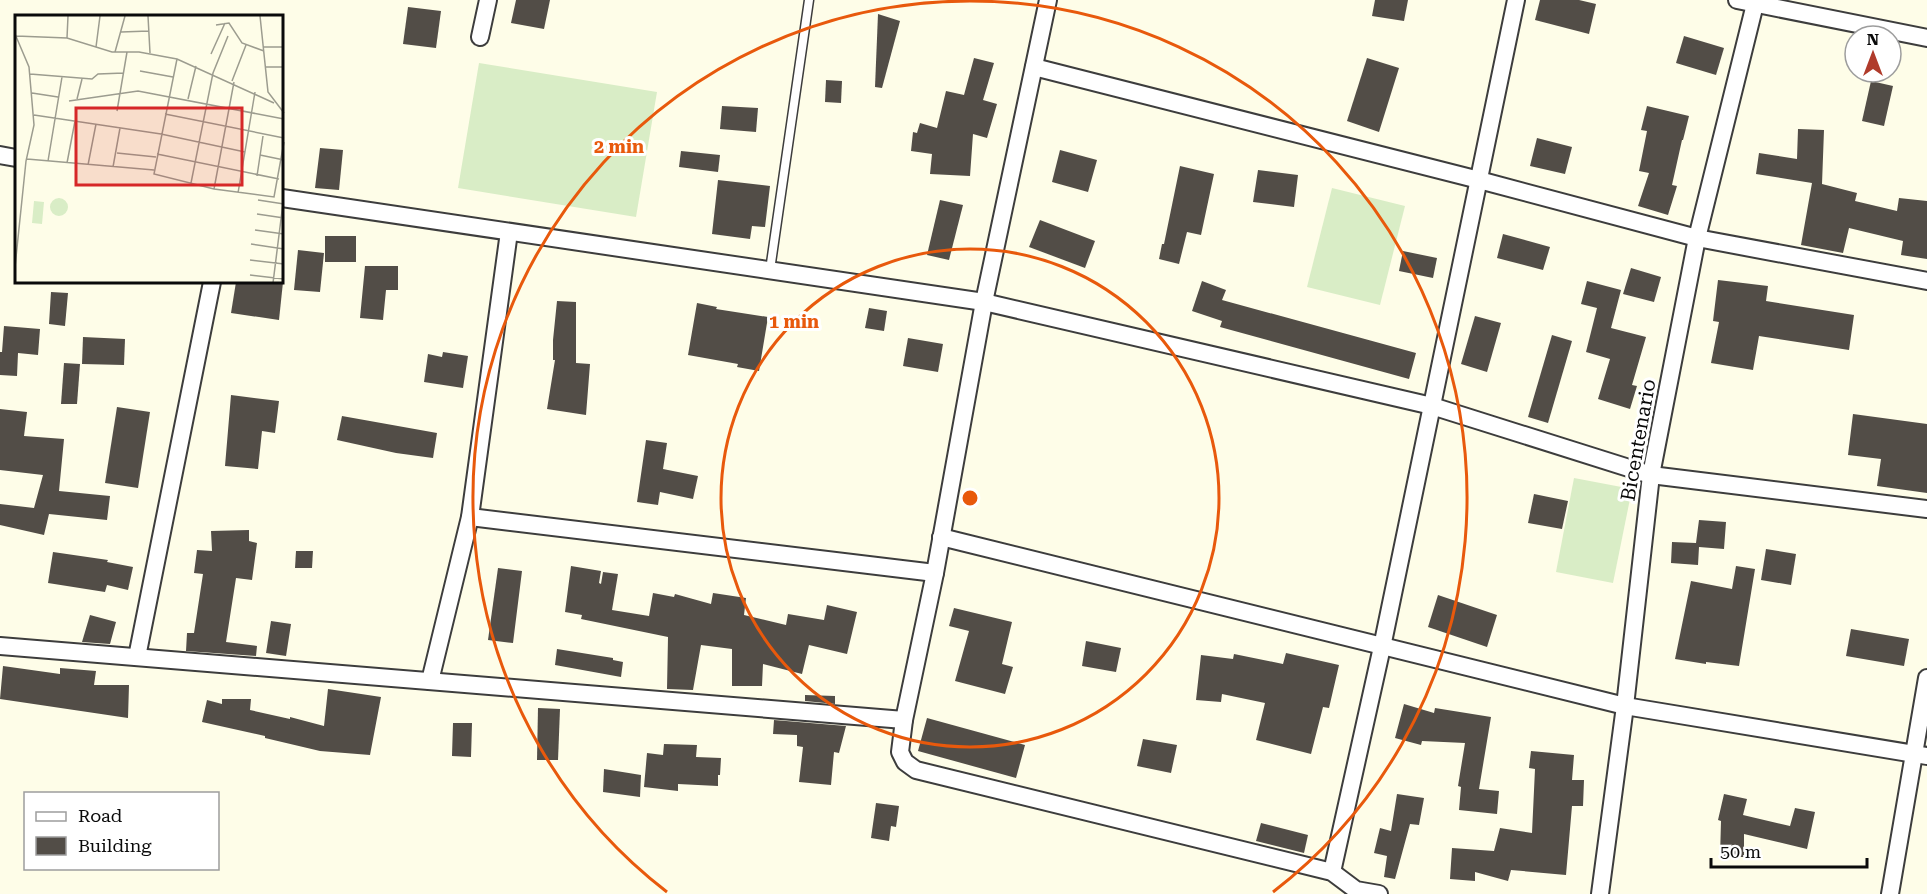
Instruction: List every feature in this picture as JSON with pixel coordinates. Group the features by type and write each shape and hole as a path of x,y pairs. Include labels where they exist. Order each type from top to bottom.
{"street":[{"path":"480,37 488,0"},
{"path":"1048,0 984,302 935,573 904,720 900,752 905,762 916,770 1332,872 1356,890 1379,894"},
{"path":"1332,872 1382,647 1516,0"},
{"path":"1737,0 1927,38"},
{"name":"Bicentenario","path":"1600,894 1625,706 1651,475 1697,238 1755,2"},
{"path":"1034,67 1697,238 1927,281"},
{"path":"0,155 15,158"},
{"path":"284,198 984,302 1432,406 1651,475 1927,509"},
{"path":"430,681 470,517 508,232"},
{"path":"137,657 212,284"},
{"path":"470,517 935,573"},
{"path":"941,537 1625,706 1921,755"},
{"path":"0,646 904,720"},
{"path":"1890,894 1921,755 1927,678"}],"lane":[{"path":"770,270 809,0"}],"green space":[{"path":"479,63 657,92 636,217 458,188"},
{"path":"1332,188 1405,206 1380,305 1307,287"},
{"path":"1574,478 1632,489 1613,583 1556,572"}],"building":[{"path":"516,0 550,0 544,29 511,23"},
{"path":"1375,0 1408,0 1404,21 1372,16"},
{"path":"1540,0 1579,0 1596,4 1589,34 1535,20"},
{"path":"408,7 441,11 436,48 403,44"},
{"path":"878,14 900,21 882,88 875,87"},
{"path":"1684,36 1724,48 1716,75 1676,63"},
{"path":"974,58 994,63 983,100 997,104 987,138 973,134 970,176 930,174 932,154 911,151 913,132 917,133 920,123 937,128 946,91 964,95"},
{"path":"1367,58 1399,68 1379,132 1347,121"},
{"path":"826,80 842,81 841,103 825,102"},
{"path":"1870,84 1893,86 1884,126 1862,121"},
{"path":"722,106 758,108 756,132 720,129"},
{"path":"1647,106 1689,116 1672,185 1677,186 1668,215 1638,206 1649,173 1639,171 1647,131 1641,130"},
{"path":"1798,129 1824,130 1822,184 1857,193 1855,201 1897,211 1899,198 1927,201 1927,259 1901,255 1903,241 1849,228 1843,253 1801,245 1812,183 1756,174 1759,153 1797,159"},
{"path":"1537,138 1572,147 1565,174 1530,166"},
{"path":"320,148 343,150 339,190 315,188"},
{"path":"1060,150 1097,160 1088,192 1052,182"},
{"path":"681,151 720,155 718,172 679,167"},
{"path":"1180,166 1214,174 1201,235 1187,232 1179,264 1159,259"},
{"path":"1258,170 1298,175 1294,207 1253,202"},
{"path":"718,180 770,186 765,227 752,226 750,239 712,234"},
{"path":"940,200 963,205 949,260 927,255"},
{"path":"1040,220 1095,241 1085,268 1029,247"},
{"path":"1503,234 1550,247 1543,270 1497,258"},
{"path":"325,236 356,236 356,262 325,262"},
{"path":"298,250 324,253 320,292 294,290"},
{"path":"1403,251 1437,258 1433,278 1399,271"},
{"path":"365,266 398,266 398,290 386,290 383,320 360,318"},
{"path":"1631,268 1661,277 1654,302 1623,294"},
{"path":"1718,280 1768,286 1766,301 1854,315 1849,350 1759,336 1753,370 1711,363 1719,322 1713,321"},
{"path":"1202,281 1226,290 1222,300 1416,353 1409,379 1220,327 1222,321 1192,311"},
{"path":"1587,281 1621,290 1611,328 1646,337 1632,385 1637,386 1630,409 1598,399 1610,359 1586,352 1597,308 1581,304"},
{"path":"236,284 283,284 279,320 231,313"},
{"path":"51,292 68,293 65,326 49,324"},
{"path":"557,301 576,302 576,363 590,364 586,415 547,409 555,360 553,360 553,340"},
{"path":"697,303 717,307 716,309 768,317 759,371 737,367 738,364 688,355"},
{"path":"869,308 887,311 884,331 865,328"},
{"path":"1475,316 1501,323 1487,372 1461,364"},
{"path":"4,326 40,329 38,355 18,353 17,376 0,375 0,352 2,352"},
{"path":"1552,335 1572,341 1548,423 1528,417"},
{"path":"83,337 125,339 124,365 82,364"},
{"path":"908,338 943,344 938,372 903,366"},
{"path":"443,352 468,356 463,388 424,382 428,354 442,357"},
{"path":"64,363 80,364 77,404 61,404"},
{"path":"231,395 279,401 275,433 262,431 258,469 225,466"},
{"path":"117,407 150,412 138,488 105,483"},
{"path":"0,409 27,412 24,436 64,439 59,491 110,496 107,520 49,514 44,535 0,525 0,504 34,508 43,475 0,470"},
{"path":"1853,414 1927,424 1927,493 1877,486 1881,459 1848,455"},
{"path":"342,416 437,433 433,458 396,453 337,440"},
{"path":"646,440 667,443 663,469 698,476 693,499 660,492 658,505 637,502"},
{"path":"1534,494 1568,501 1562,529 1528,523"},
{"path":"1699,520 1726,522 1724,549 1699,547 1698,565 1671,563 1672,542 1696,543"},
{"path":"249,530 249,541 257,543 252,580 236,578 226,642 257,646 256,656 186,651 187,633 194,633 203,574 194,573 197,550 212,551 211,531"},
{"path":"1766,549 1796,554 1791,585 1761,580"},
{"path":"296,551 313,551 312,568 295,568"},
{"path":"53,552 108,560 107,562 133,567 128,590 107,585 105,592 48,583"},
{"path":"571,566 601,571 599,583 601,584 603,572 618,574 612,610 649,616 653,593 674,597 675,594 711,604 713,593 746,598 744,615 786,625 788,614 824,620 827,605 857,612 847,654 809,645 802,674 763,664 762,686 732,686 732,649 701,645 693,690 667,689 668,637 581,619 582,615 565,612"},
{"path":"1736,566 1755,569 1739,666 1675,659 1691,581 1732,589"},
{"path":"498,568 522,571 513,643 488,640"},
{"path":"1438,595 1497,615 1487,647 1428,627"},
{"path":"954,608 1012,622 1002,664 1013,667 1005,694 955,681 969,631 949,626"},
{"path":"90,615 116,622 110,644 82,642"},
{"path":"271,621 291,624 286,656 266,653"},
{"path":"1851,629 1909,639 1904,666 1846,656"},
{"path":"1086,641 1121,648 1116,672 1082,666"},
{"path":"557,649 613,658 613,660 623,662 621,677 555,665"},
{"path":"1286,653 1339,665 1329,708 1323,707 1311,754 1256,740 1265,703 1222,694 1221,702 1196,700 1201,655 1233,659 1234,654 1283,664"},
{"path":"3,666 60,674 60,668 96,671 94,685 129,685 128,718 0,699"},
{"path":"328,689 381,697 370,755 320,751 202,722 207,700 222,704 222,699 251,699 250,710 324,726"},
{"path":"805,695 835,696 835,704 805,701"},
{"path":"1404,704 1434,713 1435,708 1491,717 1479,789 1499,791 1497,814 1459,810 1461,787 1458,786 1465,743 1422,741 1421,745 1395,738"},
{"path":"538,708 560,709 558,760 537,760"},
{"path":"927,718 1025,745 1016,778 918,751"},
{"path":"774,720 846,726 839,753 834,752 831,785 799,782 803,747 797,746 797,735 773,734"},
{"path":"453,723 472,723 471,757 452,756"},
{"path":"1143,739 1177,745 1171,773 1137,766"},
{"path":"664,744 697,745 696,757 721,758 718,786 678,784 678,791 644,787 647,753 663,755"},
{"path":"1531,751 1574,755 1572,780 1584,780 1583,806 1572,806 1566,875 1511,870 1508,881 1475,872 1475,881 1450,879 1452,848 1494,851 1500,828 1532,833 1535,769 1529,768"},
{"path":"604,769 641,775 640,797 603,792"},
{"path":"1397,794 1424,798 1419,825 1410,824 1395,879 1384,877 1387,856 1374,853 1380,828 1391,831"},
{"path":"1724,794 1747,799 1743,815 1790,826 1795,808 1815,812 1807,849 1744,834 1744,857 1720,857 1721,821 1718,820"},
{"path":"876,803 899,806 896,827 891,826 889,841 871,838"},
{"path":"1261,823 1308,835 1304,853 1256,841"}]}
